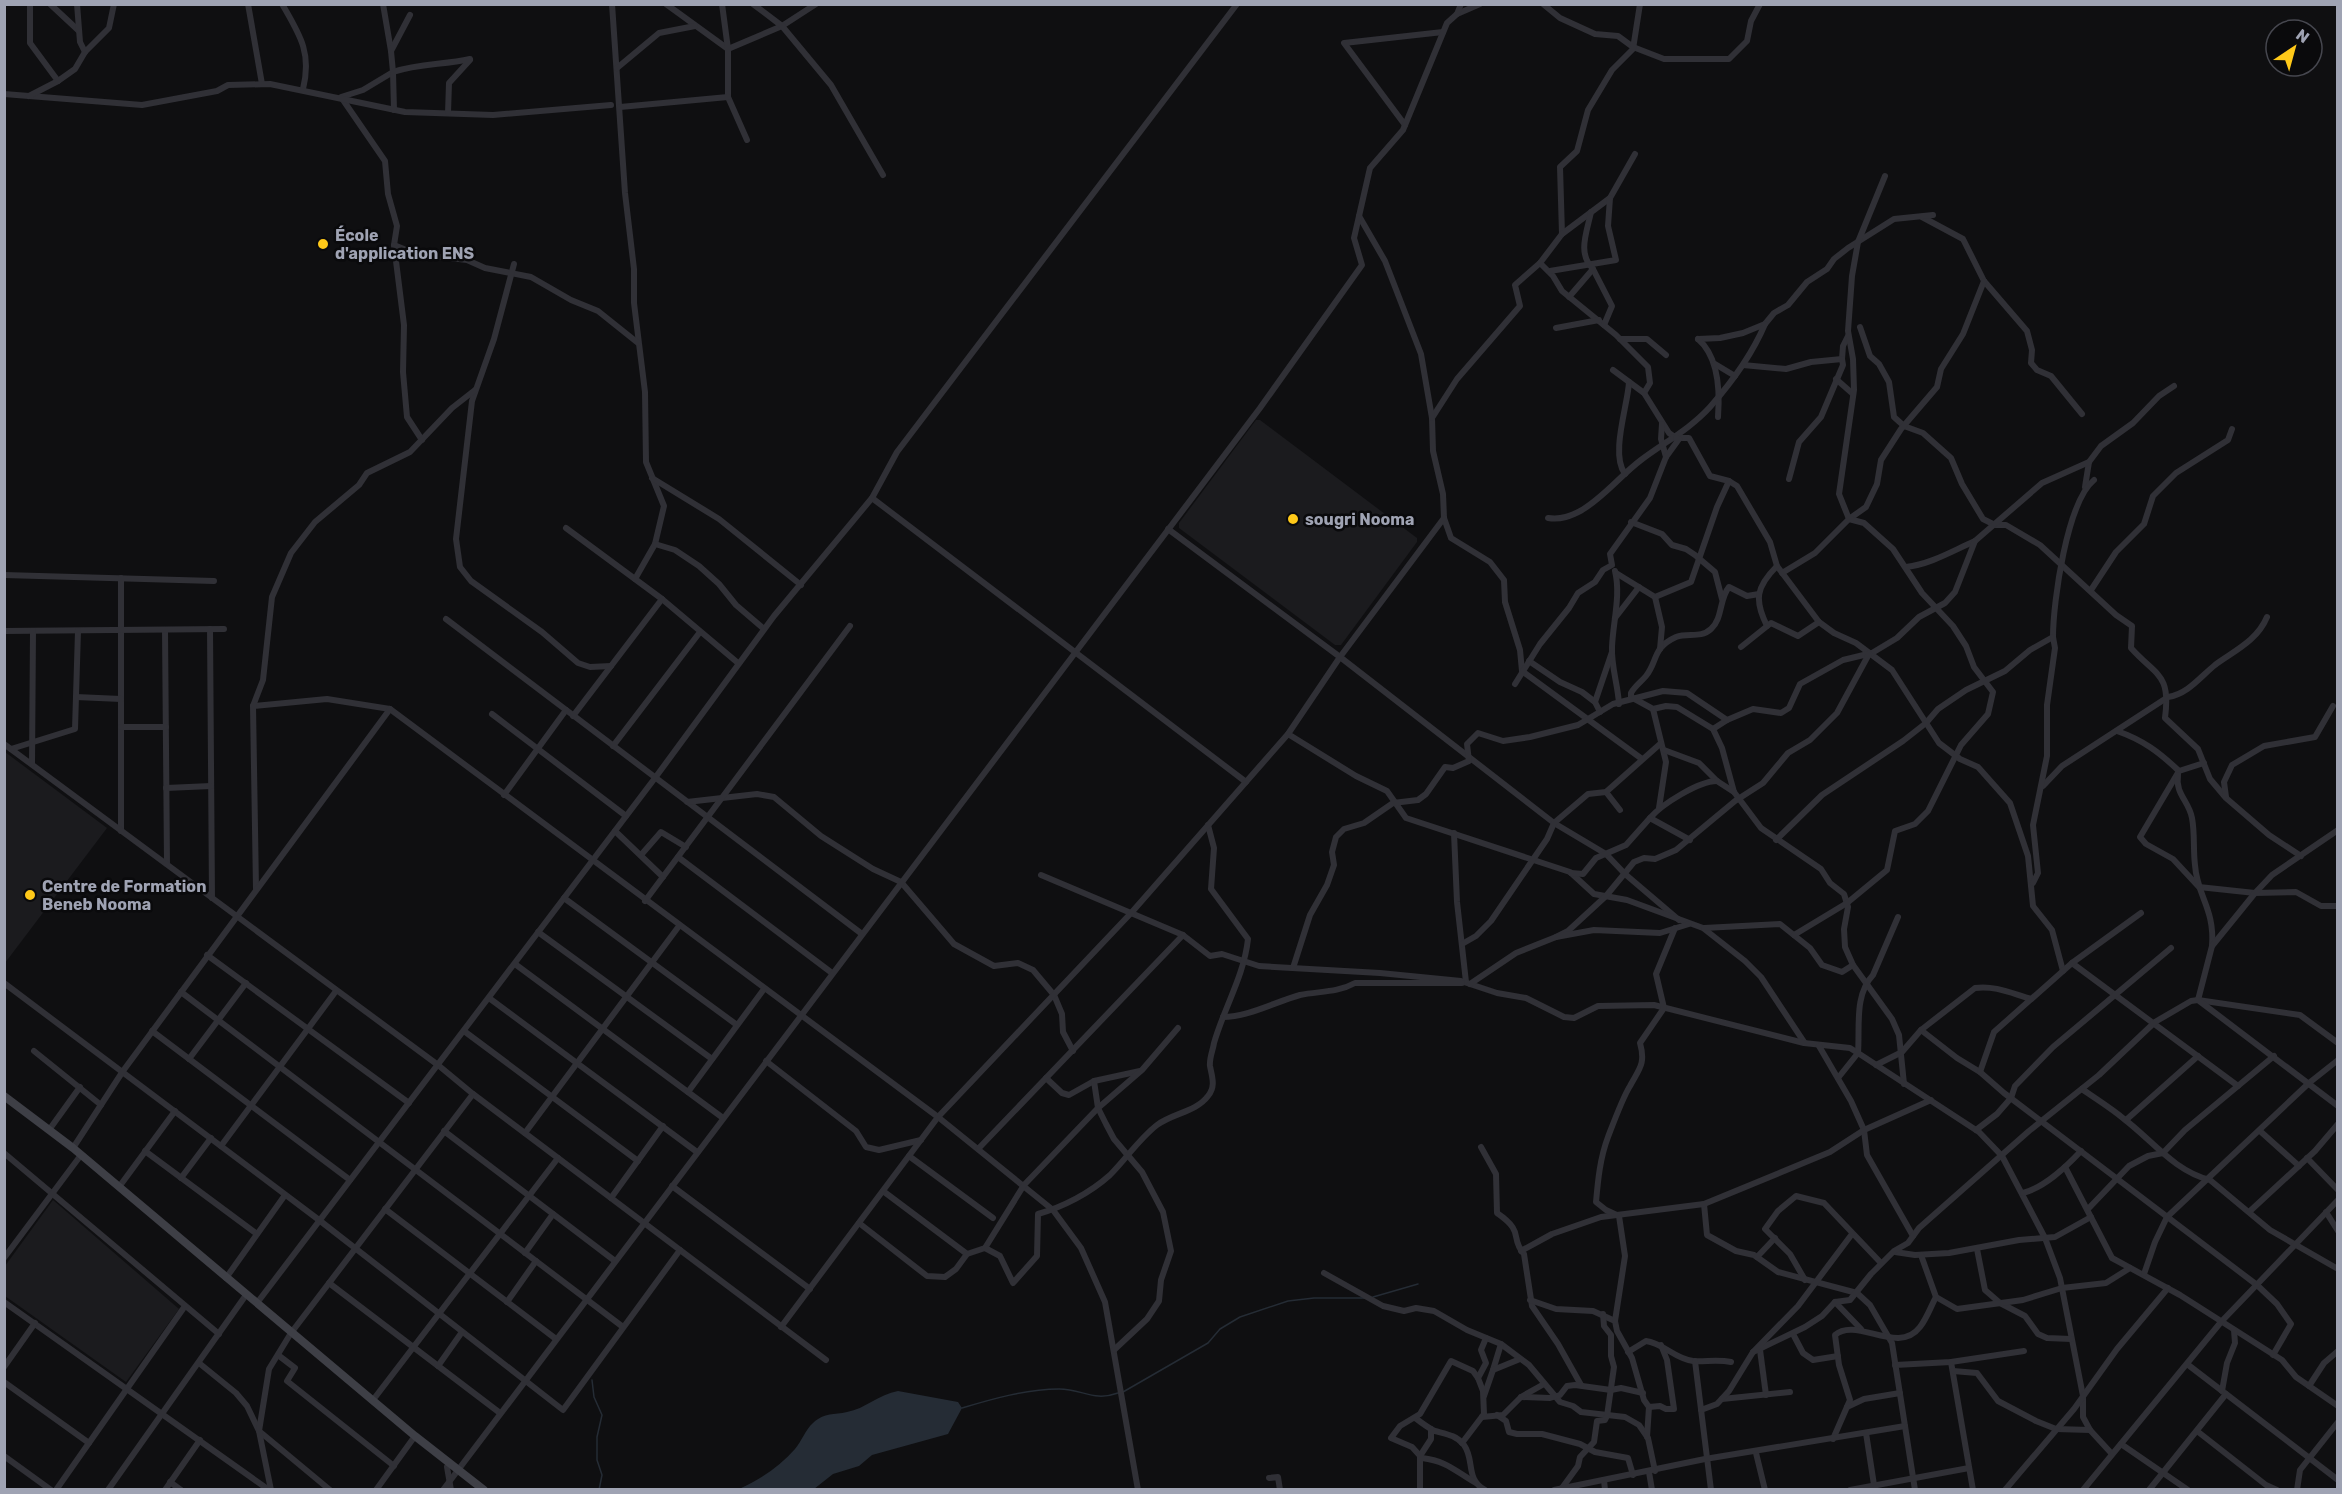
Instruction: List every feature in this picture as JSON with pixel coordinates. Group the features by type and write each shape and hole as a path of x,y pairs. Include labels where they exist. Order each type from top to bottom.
{"street":[{"path":"30,4 30,43 58,81"},
{"path":"50,4 79,31"},
{"path":"77,4 79,31 85,52"},
{"path":"248,4 262,84"},
{"path":"282,4 301,35 308,68 303,89"},
{"path":"382,4 391,51 394,110"},
{"path":"612,4 639,343 645,392 646,462 664,506 655,544 635,579"},
{"path":"666,4 728,49"},
{"path":"722,4 728,49 728,98 747,140"},
{"path":"753,4 782,26 831,85 883,175"},
{"path":"257,1303 592,862 738,663 872,498 897,452 1237,4"},
{"path":"1457,14 1461,4"},
{"path":"442,1490 1168,529 1362,266 1354,238 1370,168 1405,126 1447,23 1457,14 1480,4"},
{"path":"1543,4 1560,18 1595,34 1618,36 1633,47 1664,59 1730,59 1747,41 1751,21 1760,4"},
{"path":"1562,234 1560,167 1577,151 1588,110 1612,70 1633,47 1640,4"},
{"path":"29,96 75,69 85,52 109,28 115,5"},
{"path":"728,49 782,26 813,6"},
{"path":"391,51 410,15"},
{"path":"617,68 659,33 695,26"},
{"path":"1405,126 1344,43 1443,32"},
{"path":"341,97 363,90 393,72 417,64 447,64 470,59 449,83 448,113"},
{"path":"4,94 142,105 217,91 228,85 262,84 303,89 394,110 493,115 611,105"},
{"path":"341,97 385,161 388,194 397,226 394,245 404,325 403,372 407,417 422,440"},
{"path":"620,108 728,98"},
{"path":"1432,418 1457,379 1520,306 1515,285 1540,263 1562,234 1610,198 1635,154"},
{"path":"1849,519 1839,494 1853,395 1853,359 1848,336 1852,276 1858,242 1885,176"},
{"path":"1550,272 1591,267 1617,258 1608,226 1610,198"},
{"path":"1591,212 1583,246 1591,267 1611,302 1612,306 1604,325"},
{"path":"1548,518 1564,518 1582,510 1625,474 1676,438 1718,397 1735,376 1754,350 1765,324 1774,313 1788,305 1807,282 1827,269 1834,259 1894,219 1933,215"},
{"path":"1359,216 1385,261 1421,354 1432,418 1433,451 1443,494 1444,518 1451,538 1490,562 1504,580 1505,602 1520,650 1522,670 1642,759"},
{"path":"1922,216 1963,239 1984,281 2027,331 2032,350 2031,363 2037,370 2051,376 2082,414"},
{"path":"394,245 416,254 467,260 485,268 531,277 571,300 598,311 639,343"},
{"path":"1540,263 1569,297 1620,339 1650,370 1650,383 1644,393"},
{"path":"514,264 494,339 476,390 467,431 456,539 460,567 471,581 542,632 578,663 590,667 611,666"},
{"path":"1569,297 1591,267"},
{"path":"1782,573 1815,553 1872,499 1881,460 1904,426 1937,387 1941,369 1964,334 1984,281"},
{"path":"1556,328 1596,321 1607,316"},
{"path":"1718,417 1715,364 1706,346 1698,339 1743,333 1765,324"},
{"path":"1860,327 1870,356 1889,382 1894,417 1904,426 1923,433 1951,458 1974,506 1983,519 1995,525 2006,525 2029,538 2091,590 2116,615 2132,626 2131,648 2159,673 2168,697 2165,718 2198,749 2210,778 2226,798 2269,835 2301,856"},
{"path":"1789,479 1799,442 1821,417 1843,365 1843,346 1848,336"},
{"path":"1620,339 1647,339 1666,355"},
{"path":"1743,365 1786,369 1811,362 1842,359"},
{"path":"1715,364 1735,376"},
{"path":"1595,702 1612,652 1616,573 1610,554 1650,498 1666,457 1679,439 1661,423 1644,393 1613,370"},
{"path":"1836,379 1853,395"},
{"path":"1625,474 1622,470 1620,450 1623,406 1629,382"},
{"path":"2033,884 2038,873 2033,825 2043,786 2047,756 2048,694 2055,648 2053,610 2061,564 2085,487 2089,462 2101,446 2133,423 2159,396 2174,386"},
{"path":"256,889 253,706 263,680 272,597 291,553 315,522 358,485 367,473 410,452 452,408 476,390"},
{"path":"1661,423 1666,457"},
{"path":"2091,590 2116,552 2144,524 2153,496 2176,473 2228,440 2232,429"},
{"path":"1676,438 1689,438 1710,476 1729,481 1737,486 1770,542 1777,566 1819,622 1834,633 1856,643 1895,674 1939,743 1956,756 1978,767 2014,809 2028,856 2033,884 2033,906 2052,930 2063,971"},
{"path":"1906,567 1946,556 1962,545 1975,541 2042,483 2089,462"},
{"path":"652,478 719,519 801,585"},
{"path":"2085,487 2094,480"},
{"path":"1655,597 1691,582 1717,507 1729,481"},
{"path":"872,498 1246,782"},
{"path":"781,1327 938,1117 1132,912 1288,734 1340,657 1444,518"},
{"path":"1794,935 1847,903 1887,870 1895,831 1915,824 1928,811 1961,745 1988,714 1993,692 1974,667 1966,646 1956,630 1922,593 1886,541 1859,520 1849,519"},
{"path":"1631,522 1662,534 1672,545 1686,549 1715,572 1722,599"},
{"path":"566,528 662,599 738,663"},
{"path":"1168,529 1340,657 1554,823 1606,854 1625,874 1679,920"},
{"path":"1713,729 1753,709 1781,713 1789,708 1800,684 1843,660 1869,654 1897,638 1919,617 1936,609 1955,592 1975,541"},
{"path":"655,544 675,550 699,566 719,584 736,605 764,629"},
{"path":"1515,684 1522,670 1578,593 1595,582 1603,570 1612,565"},
{"path":"1767,626 1758,610 1759,594 1765,578 1777,566"},
{"path":"1616,573 1655,597 1662,627 1660,649"},
{"path":"4,575 214,581"},
{"path":"121,578 122,831"},
{"path":"1615,618 1639,587"},
{"path":"1736,795 1722,748 1713,729 1677,707 1666,706 1653,709 1634,700 1630,693 1647,674 1653,658 1660,649 1679,636 1697,636 1709,631 1718,618 1722,599 1729,587 1747,596 1759,594"},
{"path":"573,716 662,599"},
{"path":"2043,786 2062,766 2168,697 2184,691 2216,664 2234,654 2259,631 2266,617"},
{"path":"446,619 862,934"},
{"path":"1741,647 1771,623 1798,636 1819,622"},
{"path":"645,901 850,626"},
{"path":"210,629 212,898"},
{"path":"4,631 224,629"},
{"path":"165,630 167,864"},
{"path":"32,764 33,631"},
{"path":"11,749 75,729 78,631"},
{"path":"613,746 700,632"},
{"path":"1776,840 1822,795 1877,760 1926,723 1938,709 2006,671 2030,650 2053,637"},
{"path":"1612,652 1618,683 1619,704"},
{"path":"1223,1017 1309,993 1342,990 1355,983 1468,983 1516,953 1568,931 1606,896 1634,862 1644,858 1655,859 1676,850 1690,840 1736,795 1763,783 1788,753 1810,740 1832,718 1869,654"},
{"path":"1529,661 1560,682 1582,692 1595,702 1600,712"},
{"path":"1470,758 1467,744 1478,733 1503,741 1570,727 1585,718 1655,692 1687,693 1727,720"},
{"path":"76,698 121,699"},
{"path":"253,706 327,699 390,709 592,862 938,1117 1053,1210 1073,1234 1091,1268 1105,1302 1138,1490"},
{"path":"2226,798 2224,782 2232,765 2264,746 2315,737 2333,706"},
{"path":"73,1148 123,1071 180,992 390,709"},
{"path":"1653,709 1666,773 1659,808"},
{"path":"504,795 566,710"},
{"path":"492,714 626,816"},
{"path":"121,727 166,727"},
{"path":"2117,731 2139,739 2158,751 2179,771"},
{"path":"1288,734 1356,776 1387,791 1406,818 1570,872 1583,874 1596,858 1626,845 1659,808 1701,785 1717,781"},
{"path":"4,744 438,1065 472,1094 826,1360"},
{"path":"1462,944 1476,936 1491,921 1547,839 1554,823 1588,794 1606,792 1642,759 1662,747"},
{"path":"1662,747 1699,763 1717,781 1736,795 1761,828 1821,869 1830,883 1844,894 1847,903 1845,947 1853,965 1892,1019 1902,1052 1904,1084"},
{"path":"1293,968 1310,915 1335,866 1332,852 1336,837 1344,829 1364,823 1395,802 1418,800 1430,791 1445,767 1460,765 1470,758"},
{"path":"2198,1000 2212,946 2214,925 2204,893 2174,859 2146,844 2140,837 2179,771 2204,763"},
{"path":"2179,771 2177,785 2192,817 2196,839 2194,864 2199,887"},
{"path":"166,788 211,786"},
{"path":"1606,792 1620,810"},
{"path":"687,802 757,794 774,797 821,836 873,869 901,882 954,944 994,966 1018,963 1043,979 1054,995 1062,1014 1064,1032 1073,1050"},
{"path":"1650,818 1690,840"},
{"path":"985,1248 1000,1256 1012,1283 1037,1256 1038,1214 1053,1210 1090,1191 1110,1175 1156,1126 1173,1115 1197,1107 1209,1094 1214,1079 1210,1064 1223,1017 1246,962 1248,939 1211,889 1214,848 1208,825"},
{"path":"2212,946 2272,875 2337,830"},
{"path":"615,831 663,877"},
{"path":"641,855 661,832 686,847"},
{"path":"1454,833 1462,944 1468,983"},
{"path":"678,857 832,973"},
{"path":"1570,872 1594,894 1628,900 1703,928 1745,961 1761,977 1804,1043"},
{"path":"1041,875 1183,935 1210,956 1222,954 1259,966 1380,973 1468,983 1497,993 1526,998 1564,1017 1574,1018 1599,1006 1643,1004 1699,1018 1714,1018 1804,1043 1850,1048 1976,1130 2002,1156 2045,1238 2062,1288 2083,1396 2083,1417 2090,1430 2112,1455"},
{"path":"2199,887 2255,893 2296,892 2321,906 2337,906"},
{"path":"564,898 737,1025"},
{"path":"1980,1072 1994,1032 2063,971 2141,913"},
{"path":"1838,1078 1858,1053 1857,1021 1866,981 1873,975 1898,917"},
{"path":"1556,937 1594,930 1660,933 1689,923"},
{"path":"1703,928 1780,924 1810,948 1822,965 1842,972 1853,965"},
{"path":"525,1133 679,926"},
{"path":"1619,1216 1605,1210 1596,1202 1599,1172 1607,1140 1629,1086 1640,1073 1643,1054 1640,1043 1664,1008 1656,974 1675,928"},
{"path":"538,932 712,1059"},
{"path":"979,1148 1183,935"},
{"path":"1976,1130 2011,1098 2015,1086 2028,1071 2171,948"},
{"path":"207,955 409,1103"},
{"path":"2073,963 2238,1086"},
{"path":"515,964 723,1118"},
{"path":"4,983 319,1220 563,1410 680,1250"},
{"path":"189,1059 246,983"},
{"path":"688,1092 764,988"},
{"path":"1876,1065 1902,1052 1921,1030 1975,988 2000,989 2031,999"},
{"path":"221,1146 336,991"},
{"path":"180,992 623,1327"},
{"path":"489,998 697,1152"},
{"path":"2198,1000 2337,1106"},
{"path":"1756,1351 1792,1334 1822,1316 1836,1302 1850,1300 1881,1263 2041,1121 2082,1089 2155,1022 2190,1001 2198,1000 2300,1015 2337,1043"},
{"path":"859,1223 933,1278 945,1277 956,1269 967,1254 985,1248 1023,1185 1098,1108 1142,1070 1178,1028"},
{"path":"1921,1030 1957,1058 1980,1072 2116,1179 2257,1285 2277,1304 2291,1324 2273,1355"},
{"path":"152,1031 350,1180"},
{"path":"464,1031 638,1161"},
{"path":"1819,1046 1864,1130 1866,1155 1913,1236"},
{"path":"34,1051 101,1105"},
{"path":"2126,1120 2198,1056"},
{"path":"2088,1209 2130,1166 2148,1156 2163,1153 2185,1130 2274,1056"},
{"path":"2144,1274 2155,1242 2168,1217 2210,1180 2308,1083 2337,1060"},
{"path":"766,1061 856,1131 866,1148 879,1150 921,1140"},
{"path":"1046,1078 1062,1093 1069,1095 1094,1081 1142,1070"},
{"path":"1094,1081 1098,1108 1114,1139 1142,1172 1163,1212 1171,1251 1161,1280 1159,1301 1147,1319 1114,1350"},
{"path":"49,1130 80,1088"},
{"path":"2082,1089 2126,1120 2163,1153 2198,1177 2210,1180 2294,1245 2337,1269"},
{"path":"259,1431 269,1369 291,1332 472,1094"},
{"path":"4,1096 73,1148 415,1436 459,1468 484,1490"},
{"path":"1521,1251 1552,1234 1601,1217 1704,1204 1830,1152 1864,1130 1931,1100"},
{"path":"119,1187 175,1111"},
{"path":"2249,1212 2307,1158 2337,1124"},
{"path":"611,1198 663,1126"},
{"path":"444,1131 615,1261"},
{"path":"2260,1131 2298,1166"},
{"path":"181,1178 211,1138"},
{"path":"1481,1147 1496,1174 1497,1213 1509,1220 1516,1229 1530,1300 1581,1385"},
{"path":"146,1151 257,1234"},
{"path":"2023,1193 2034,1190 2082,1151"},
{"path":"5,1155 219,1334"},
{"path":"4,1258 81,1155"},
{"path":"909,1156 993,1218"},
{"path":"373,1400 558,1158"},
{"path":"2307,1158 2337,1190"},
{"path":"2065,1167 2112,1258 2168,1288 2282,1360 2296,1377 2337,1406"},
{"path":"672,1186 810,1289"},
{"path":"883,1191 967,1254"},
{"path":"226,1278 285,1195"},
{"path":"1806,1281 1797,1263 1765,1228 1778,1211 1796,1196 1824,1203 1881,1263"},
{"path":"2084,1490 2221,1322 2337,1200"},
{"path":"1704,1204 1707,1235 1736,1251 1757,1257 1778,1272 1857,1293 1878,1315 1890,1338 1916,1490"},
{"path":"385,1209 556,1340"},
{"path":"2326,1212 2337,1230"},
{"path":"525,1253 553,1214"},
{"path":"1619,1216 1625,1256 1615,1321 1617,1331 1628,1352 1649,1407 1647,1438 1652,1471 1652,1490"},
{"path":"1894,1251 1921,1255 1977,1249 2019,1240 2055,1237 2091,1217"},
{"path":"1701,1410 1717,1404 1722,1399 1756,1351 1798,1306 1852,1234"},
{"path":"1757,1257 1775,1238"},
{"path":"1977,1249 1984,1290 2000,1303 2025,1316 2038,1334 2047,1338 2071,1339"},
{"path":"1921,1255 1936,1297 1957,1310 2023,1300 2062,1288 2106,1283 2130,1268"},
{"path":"507,1302 536,1261"},
{"path":"1324,1273 1383,1306 1404,1311 1416,1308 1434,1311 1501,1344 1520,1359 1560,1402 1573,1406 1581,1412 1626,1417 1639,1425 1647,1438"},
{"path":"329,1283 500,1413"},
{"path":"2005,1490 2168,1288"},
{"path":"108,1490 246,1295"},
{"path":"1836,1302 1860,1329 1878,1337 1890,1338 1910,1334 1919,1328 1936,1297"},
{"path":"1530,1300 1556,1310 1603,1314 1615,1321"},
{"path":"4,1302 270,1490"},
{"path":"56,1490 185,1306"},
{"path":"1561,1488 1594,1442 1597,1421 1605,1420 1607,1416 1614,1367 1611,1356 1611,1335 1604,1326 1603,1314"},
{"path":"4,1367 35,1323"},
{"path":"1833,1439 1850,1400 1835,1335 1838,1332 1860,1329"},
{"path":"2149,1490 2197,1431 2224,1392 2227,1363 2235,1343 2234,1330"},
{"path":"438,1366 462,1332"},
{"path":"1792,1334 1803,1353 1813,1360 1838,1356"},
{"path":"1478,1378 1486,1363 1481,1350 1486,1338"},
{"path":"1628,1352 1646,1341 1661,1345 1681,1358 1695,1361 1714,1359 1731,1362"},
{"path":"1462,1443 1482,1417 1484,1396 1501,1344"},
{"path":"1649,1407 1660,1406 1674,1409 1667,1360 1661,1345"},
{"path":"1756,1351 1766,1395"},
{"path":"1895,1365 1951,1362 2024,1351"},
{"path":"2309,1386 2324,1363 2337,1351"},
{"path":"278,1355 295,1368 287,1381 394,1466"},
{"path":"1493,1370 1520,1359"},
{"path":"1484,1396 1473,1371 1451,1361 1415,1418 1400,1426 1391,1438 1412,1447 1420,1456 1448,1464 1485,1490"},
{"path":"1695,1361 1705,1459 1711,1490"},
{"path":"1951,1362 1973,1490"},
{"path":"200,1363 236,1393 247,1406 259,1431 270,1490"},
{"path":"2187,1364 2337,1480"},
{"path":"1953,1371 1977,1373 1998,1401 2056,1429 2090,1430"},
{"path":"4,1382 89,1443"},
{"path":"1482,1417 1503,1415 1521,1397 1544,1384"},
{"path":"1521,1397 1556,1396 1567,1386 1581,1385 1621,1388 1643,1393"},
{"path":"1722,1399 1790,1392"},
{"path":"1847,1407 1863,1399 1900,1393"},
{"path":"1497,1415 1506,1421 1509,1432 1542,1434 1580,1444 1587,1449 1628,1458 1633,1475"},
{"path":"1415,1418 1431,1429 1446,1433 1462,1443 1476,1483"},
{"path":"2297,1490 2300,1470 2337,1422"},
{"path":"1554,1490 1705,1459 1905,1426"},
{"path":"1420,1490 1420,1456 1431,1439 1431,1429"},
{"path":"259,1431 330,1490"},
{"path":"2197,1431 2252,1475 2277,1490"},
{"path":"1866,1433 1874,1485"},
{"path":"376,1490 415,1436"},
{"path":"165,1490 200,1440"},
{"path":"2121,1444 2164,1471 2188,1490"},
{"path":"1756,1452 1765,1490"},
{"path":"4,1456 51,1490"},
{"path":"447,1467 451,1490"},
{"path":"1850,1490 1969,1468"},
{"path":"1269,1478 1278,1478 1280,1490"},
{"path":"1604,1480 1605,1490"},
{"path":"170,1482 181,1490"}],"shaded area":[{"path":"1256,420 1260,420 1417,538 1417,542 1341,645 1335,645 1179,528 1179,523"},
{"name":"Centre de Formation Beneb Nooma","path":"5,752 107,828 5,963"},
{"path":"53,1200 179,1309 126,1382 5,1296 5,1266"},
{"path":"898,1391 958,1402 962,1408 948,1434 872,1455 859,1466 833,1474 814,1489 739,1489 762,1477 783,1461 800,1443 817,1419 860,1408"}],"waterway":[{"path":"1373,1297 1418,1284"},
{"path":"1123,1392 1208,1343 1220,1329 1240,1317 1288,1301 1314,1298 1365,1298"},
{"path":"592,1380 594,1397 602,1415 597,1437 597,1460 602,1475 599,1490"},
{"path":"962,1408 1010,1395 1047,1389 1067,1390 1095,1396 1118,1393"}],"place":[{"name":"École d'application ENS","path":"323,244"},
{"name":"sougri Nooma","path":"1293,519"},
{"name":"Centre de Formation Beneb Nooma","path":"30,895"}]}
